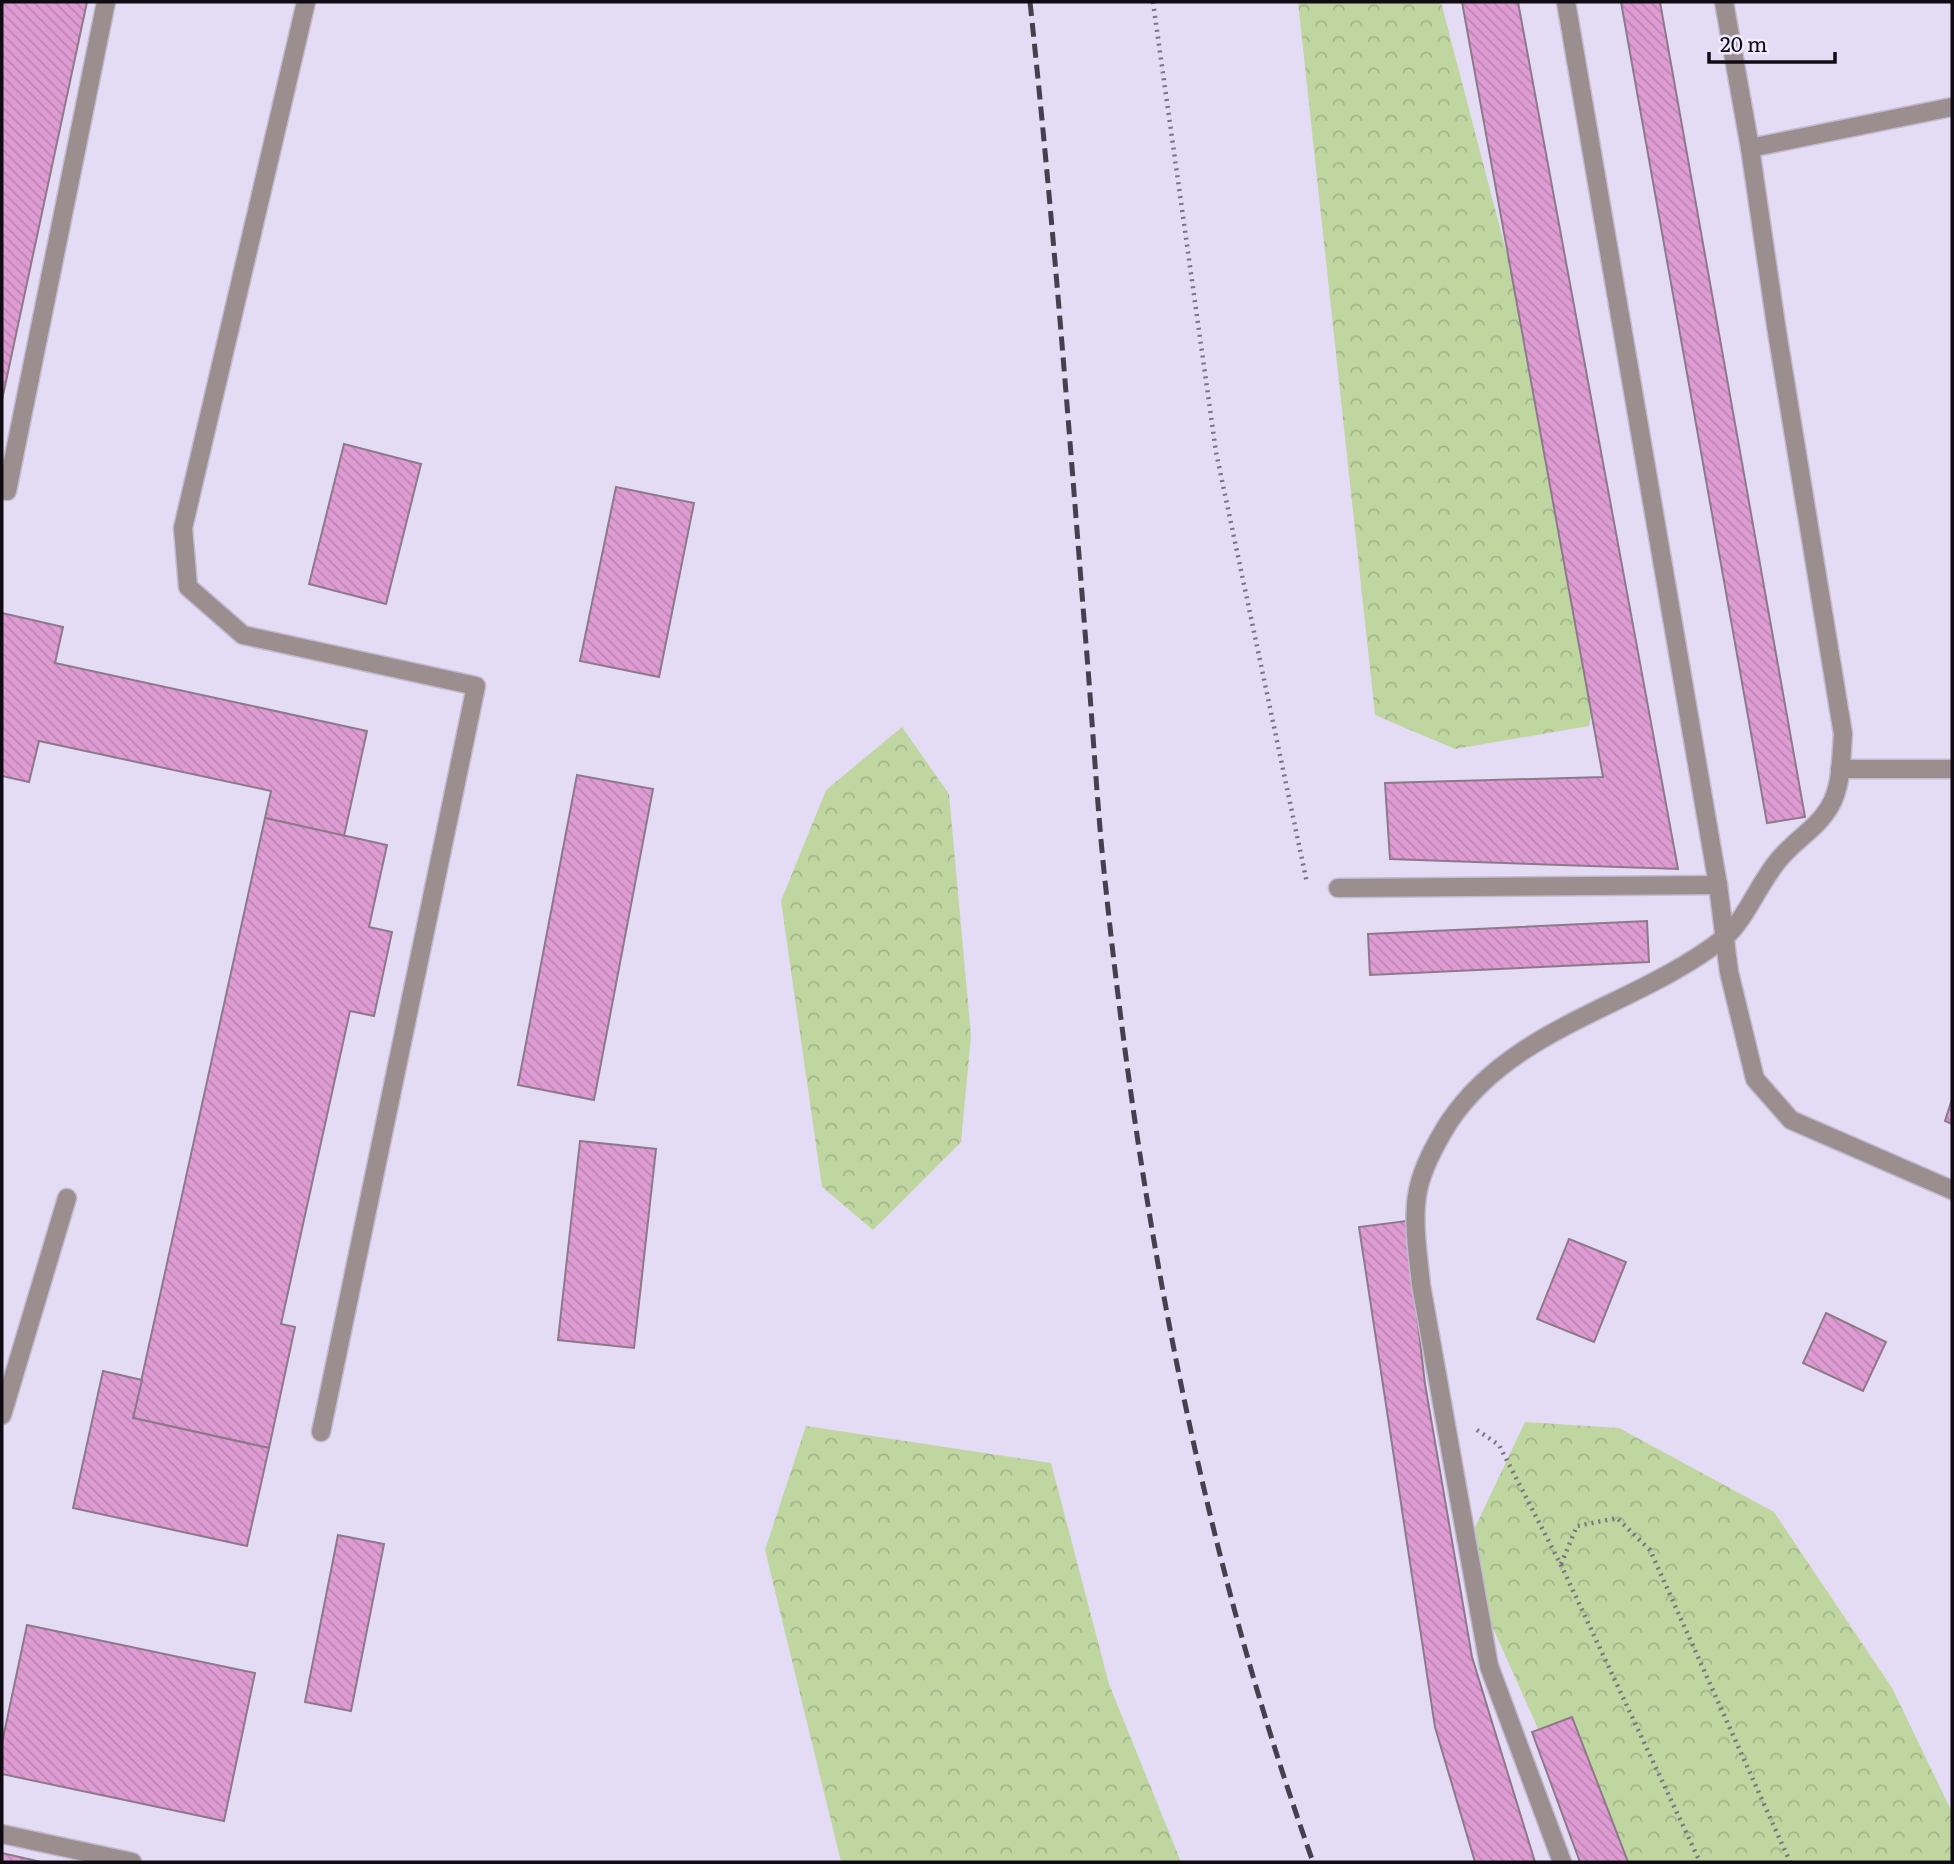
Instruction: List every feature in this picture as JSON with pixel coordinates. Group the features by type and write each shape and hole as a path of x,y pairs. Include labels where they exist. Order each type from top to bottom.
{"lane":[{"path":"2,490 7,491 106,2"},
{"path":"306,2 183,528 188,587 243,635 476,686 321,1432"},
{"path":"1566,2 1718,885 1729,972 1755,1079 1791,1120 1952,1190"},
{"path":"1562,1862 1489,1666 1420,1285 1416,1226 1418,1190 1428,1159 1444,1131 1465,1099 1494,1070 1523,1048 1677,969 1726,936 1782,855 1830,807 1840,769 1843,733 1777,332 1751,148 1724,2"},
{"path":"1751,148 1952,107"},
{"path":"1840,769 1952,769"},
{"path":"1338,888 1718,885"},
{"path":"2,1415 67,1198"},
{"path":"2,1834 132,1862"}],"path":[{"path":"1153,2 1216,452 1307,884 1338,888"},
{"path":"1442,1405 1499,1445 1561,1565 1700,1862"},
{"path":"1561,1565 1577,1526 1617,1518 1650,1550 1790,1862"}],"green space":[{"path":"1298,2 1441,2 1608,642 1589,726 1455,749 1375,715"},
{"path":"902,727 949,794 971,1036 961,1142 873,1230 822,1187 781,901 826,790"},
{"path":"1525,1422 1619,1428 1774,1512 1892,1688 1952,1812 1951,1862 1598,1862 1461,1557"},
{"path":"806,1426 1051,1463 1109,1684 1181,1862 841,1862 765,1550"}],"building":[{"path":"2,2 87,2 2,400"},
{"path":"1462,2 1518,2 1678,869 1390,859 1385,783 1603,777"},
{"path":"1621,2 1660,2 1805,817 1767,823"},
{"path":"344,444 421,464 386,604 309,584"},
{"path":"616,487 694,503 659,677 580,661"},
{"path":"2,613 63,627 55,663 367,731 344,836 265,818 271,791 39,741 29,782 2,776"},
{"path":"577,775 653,789 594,1100 518,1085"},
{"path":"265,818 387,845 369,927 392,932 374,1016 350,1011 281,1324 295,1327 269,1448 133,1418"},
{"path":"1647,921 1649,962 1370,975 1368,934"},
{"path":"1952,1099 1952,1124 1945,1121"},
{"path":"580,1141 656,1149 634,1348 558,1340"},
{"path":"1406,1221 1425,1384 1472,1657 1535,1862 1475,1862 1435,1727 1359,1227"},
{"path":"1569,1239 1626,1262 1594,1342 1537,1319"},
{"path":"1826,1313 1886,1342 1863,1391 1803,1363"},
{"path":"103,1371 142,1380 133,1418 269,1448 247,1546 73,1508"},
{"path":"338,1535 384,1544 351,1711 305,1702"},
{"path":"27,1625 255,1673 224,1821 2,1774 2,1743"},
{"path":"1572,1717 1628,1862 1580,1862 1532,1732"},
{"path":"2,1853 41,1862 2,1862"}],"railway":[{"path":"1030,2 1060,323 1103,860 1137,1137 1157,1260 1208,1504 1238,1624 1273,1744 1313,1862"}]}
